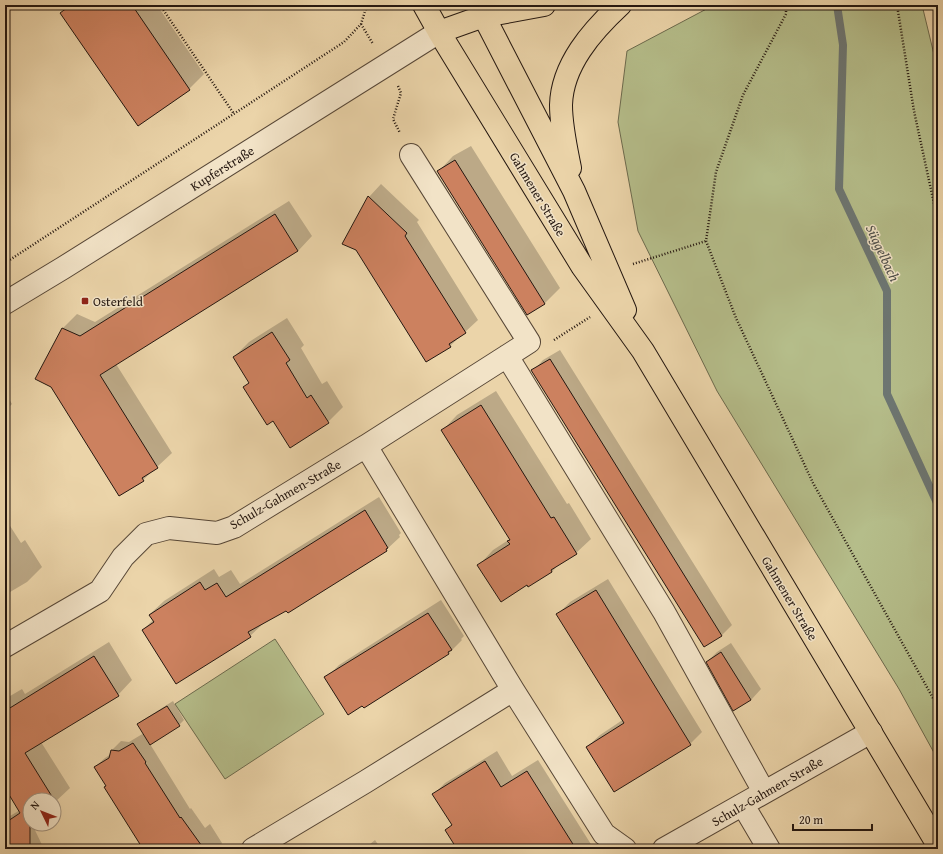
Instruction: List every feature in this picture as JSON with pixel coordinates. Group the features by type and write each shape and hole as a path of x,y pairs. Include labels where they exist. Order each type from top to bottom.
{"main road":[{"name":"Gahmener Straße","path":"424,5 582,266 644,352 938,845"},
{"path":"439,32 481,10 544,5"},
{"path":"574,191 562,127 561,104 566,76 585,44 610,14 620,5"},
{"name":"Gahmener Straße","path":"481,10 574,191 644,352"}],"street":[{"name":"Kupferstraße","path":"5,303 70,264 439,32"},
{"path":"411,155 529,342"},
{"name":"Schulz-Gahmen-Straße","path":"5,646 100,591 123,557 146,534 170,528 217,533 234,526 366,446 529,342"},
{"path":"507,356 664,612 764,792"},
{"path":"366,446 513,690 604,834 625,849"},
{"path":"253,849 365,782 513,690"},
{"name":"Schulz-Gahmen-Straße","path":"664,849 871,732"},
{"path":"743,805 769,849"}],"path":[{"path":"160,5 234,114"},
{"path":"5,264 344,42 361,24 367,5"},
{"path":"786,5 786,14 743,95 716,172 706,241 736,318 813,483 938,707"},
{"path":"897,5 914,111 938,222"},
{"path":"609,272 706,241"},
{"path":"529,342 554,340 610,304"}],"green space":[{"path":"714,5 922,5 938,71 938,760 899,689 717,391 638,231 618,122 627,51"},
{"path":"275,639 324,714 225,779 175,704"}],"building":[{"path":"71,5 132,5 190,90 138,126 60,13"},
{"path":"455,160 545,304 527,315 437,171"},
{"path":"368,196 407,233 405,236 466,333 449,344 451,347 426,362 356,250 342,244"},
{"path":"275,214 298,251 100,375 158,468 142,478 144,481 119,496 51,387 35,379 62,328 80,336"},
{"path":"272,332 290,360 286,363 307,398 311,395 329,423 290,448 273,421 267,425 243,387 249,383 233,357"},
{"path":"550,359 722,636 704,647 531,370"},
{"path":"481,405 551,518 554,517 577,554 551,570 552,572 528,587 527,585 501,602 477,565 510,544 507,541 510,540 441,430"},
{"path":"365,510 388,548 386,549 387,551 288,613 286,611 248,632 251,637 176,684 142,630 154,622 149,615 200,582 205,590 217,583 226,597"},
{"path":"596,590 691,745 614,792 586,747 624,723 556,614"},
{"path":"428,613 452,650 448,652 449,654 364,708 362,706 348,715 324,677"},
{"path":"721,652 751,700 733,711 706,662"},
{"path":"94,656 119,696 25,753 49,792 22,792 22,832 30,832 30,849 5,849 5,823 20,813 5,788 5,711"},
{"path":"167,706 180,726 150,745 137,724"},
{"path":"133,743 180,818 181,817 204,849 143,849 104,787 106,786 94,767 109,758 111,750 119,751"},
{"path":"485,761 501,787 527,771 576,849 457,849 445,830 452,825 432,794"}],"waterway":[{"name":"Süggelbach","path":"837,5 843,45 839,189 887,291 887,394 938,505"}],"place":[{"name":"Osterfeld","path":"85,301"}]}
